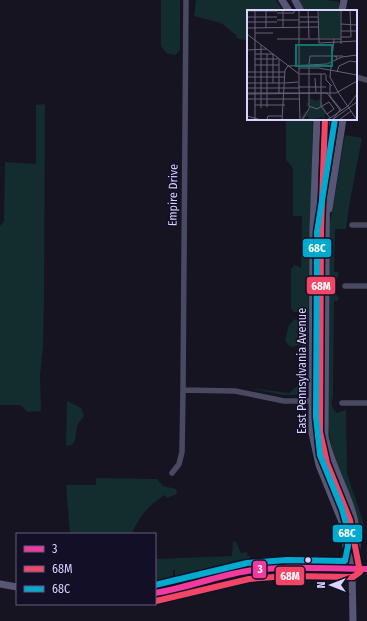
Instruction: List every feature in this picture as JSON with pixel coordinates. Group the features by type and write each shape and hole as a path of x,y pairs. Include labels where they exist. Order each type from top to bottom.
{"main road":[{"path":"282,0 288,10"},
{"path":"295,0 300,10"},
{"path":"342,10 344,0"},
{"name":"East Pennsylvania Avenue","path":"317,120 313,229 312,433 316,453 342,522 352,569"},
{"name":"East Pennsylvania Avenue","path":"327,120 325,233 325,436 329,454 351,510 356,530 358,546 352,569"},
{"path":"325,233 343,120"},
{"path":"156,593 183,588 248,571 288,568 367,569"},
{"path":"352,569 353,621"},
{"path":"0,584 16,587"}],"street":[{"name":"Empire Drive","path":"172,473 179,464 182,452 186,0"},
{"path":"357,77 367,80"},
{"path":"352,225 367,225"},
{"path":"345,286 367,286"},
{"path":"183,390 235,391 284,400 324,401"},
{"path":"342,403 367,403"}],"green space":[{"path":"161,0 180,0 180,50 175,55 166,53 161,46"},
{"path":"196,0 276,0 282,10 247,10 247,41 236,38 237,36 221,23 194,16"},
{"path":"299,0 327,0 339,2 339,10 304,10"},
{"path":"45,104 44,300 43,347 40,375 41,411 28,412 20,405 0,405 0,226 4,221 5,162 36,164 36,105"},
{"path":"286,120 313,120 308,339 304,390 299,395 282,395 250,388 289,393 301,383 302,344 292,347 288,345 285,340 289,325 295,319 302,321 301,312 294,312 291,308 291,269 295,265 301,268 302,216 293,216 293,168 286,160"},
{"path":"331,120 338,120 331,168"},
{"path":"345,135 362,138 346,229 335,229 334,272 339,272 334,285 334,290 339,298 338,301 334,301 332,404 337,413 346,410 347,474 362,518 365,533 360,533 333,452 328,424 330,223"},
{"path":"67,401 81,408 84,415 78,424 73,444 66,446"},
{"path":"96,478 157,479 163,486 176,489 177,494 167,498 165,495 154,502 141,517 132,533 70,533 66,485 96,485"},
{"path":"233,541 236,542 241,553 247,552 247,556 250,556 250,561 175,580 175,570 173,570 173,581 156,583 156,559 232,556"}],"transit line":[{"name":"68M","path":"156,601 249,579 287,576 353,577 360,572 350,520 327,463 320,432 321,229 325,120"},
{"name":"68C","path":"156,585 247,563 287,560 345,561 348,546 347,527 342,509 320,455 316,417 317,232 335,120"},
{"name":"3","path":"156,593 235,573 262,569 367,569"}]}
